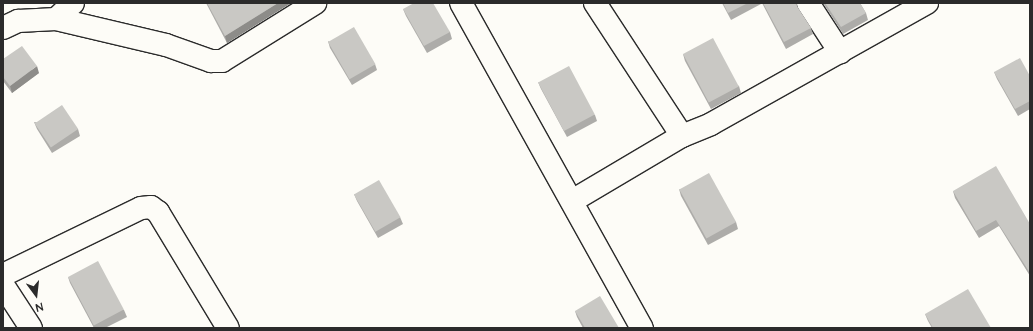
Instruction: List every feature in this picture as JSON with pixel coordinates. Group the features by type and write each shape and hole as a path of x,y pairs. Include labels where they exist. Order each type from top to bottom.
{"street":[{"path":"56,19 73,3"},
{"path":"3,28 18,21 56,19 166,45 211,61 222,61 315,3"},
{"path":"461,3 642,328"},
{"path":"595,3 682,136"},
{"path":"808,3 840,52"},
{"path":"572,201 682,136 711,124 927,3"},
{"path":"3,275 141,208 151,207 158,212 228,328"},
{"path":"3,285 22,322"}],"building":[{"path":"207,3 278,3 225,36"},
{"path":"414,3 433,3 450,32 424,46 403,9"},
{"path":"723,3 748,3 728,13"},
{"path":"763,3 795,3 811,28 784,42"},
{"path":"825,3 860,3 866,13 841,27"},
{"path":"354,27 376,64 350,79 328,42"},
{"path":"713,38 739,87 709,103 683,54"},
{"path":"22,46 37,66 10,86 3,77 3,59"},
{"path":"1020,58 1030,76 1030,101 1015,109 994,72"},
{"path":"569,66 595,115 564,131 538,82"},
{"path":"62,105 78,129 51,147 35,123"},
{"path":"996,166 1030,224 1030,273 996,220 976,231 953,191"},
{"path":"709,173 736,222 706,238 679,189"},
{"path":"379,180 401,217 375,232 354,194"},
{"path":"98,261 124,310 94,326 68,277"},
{"path":"968,289 991,328 933,328 925,314"},
{"path":"600,296 619,328 585,328 575,311"}]}
